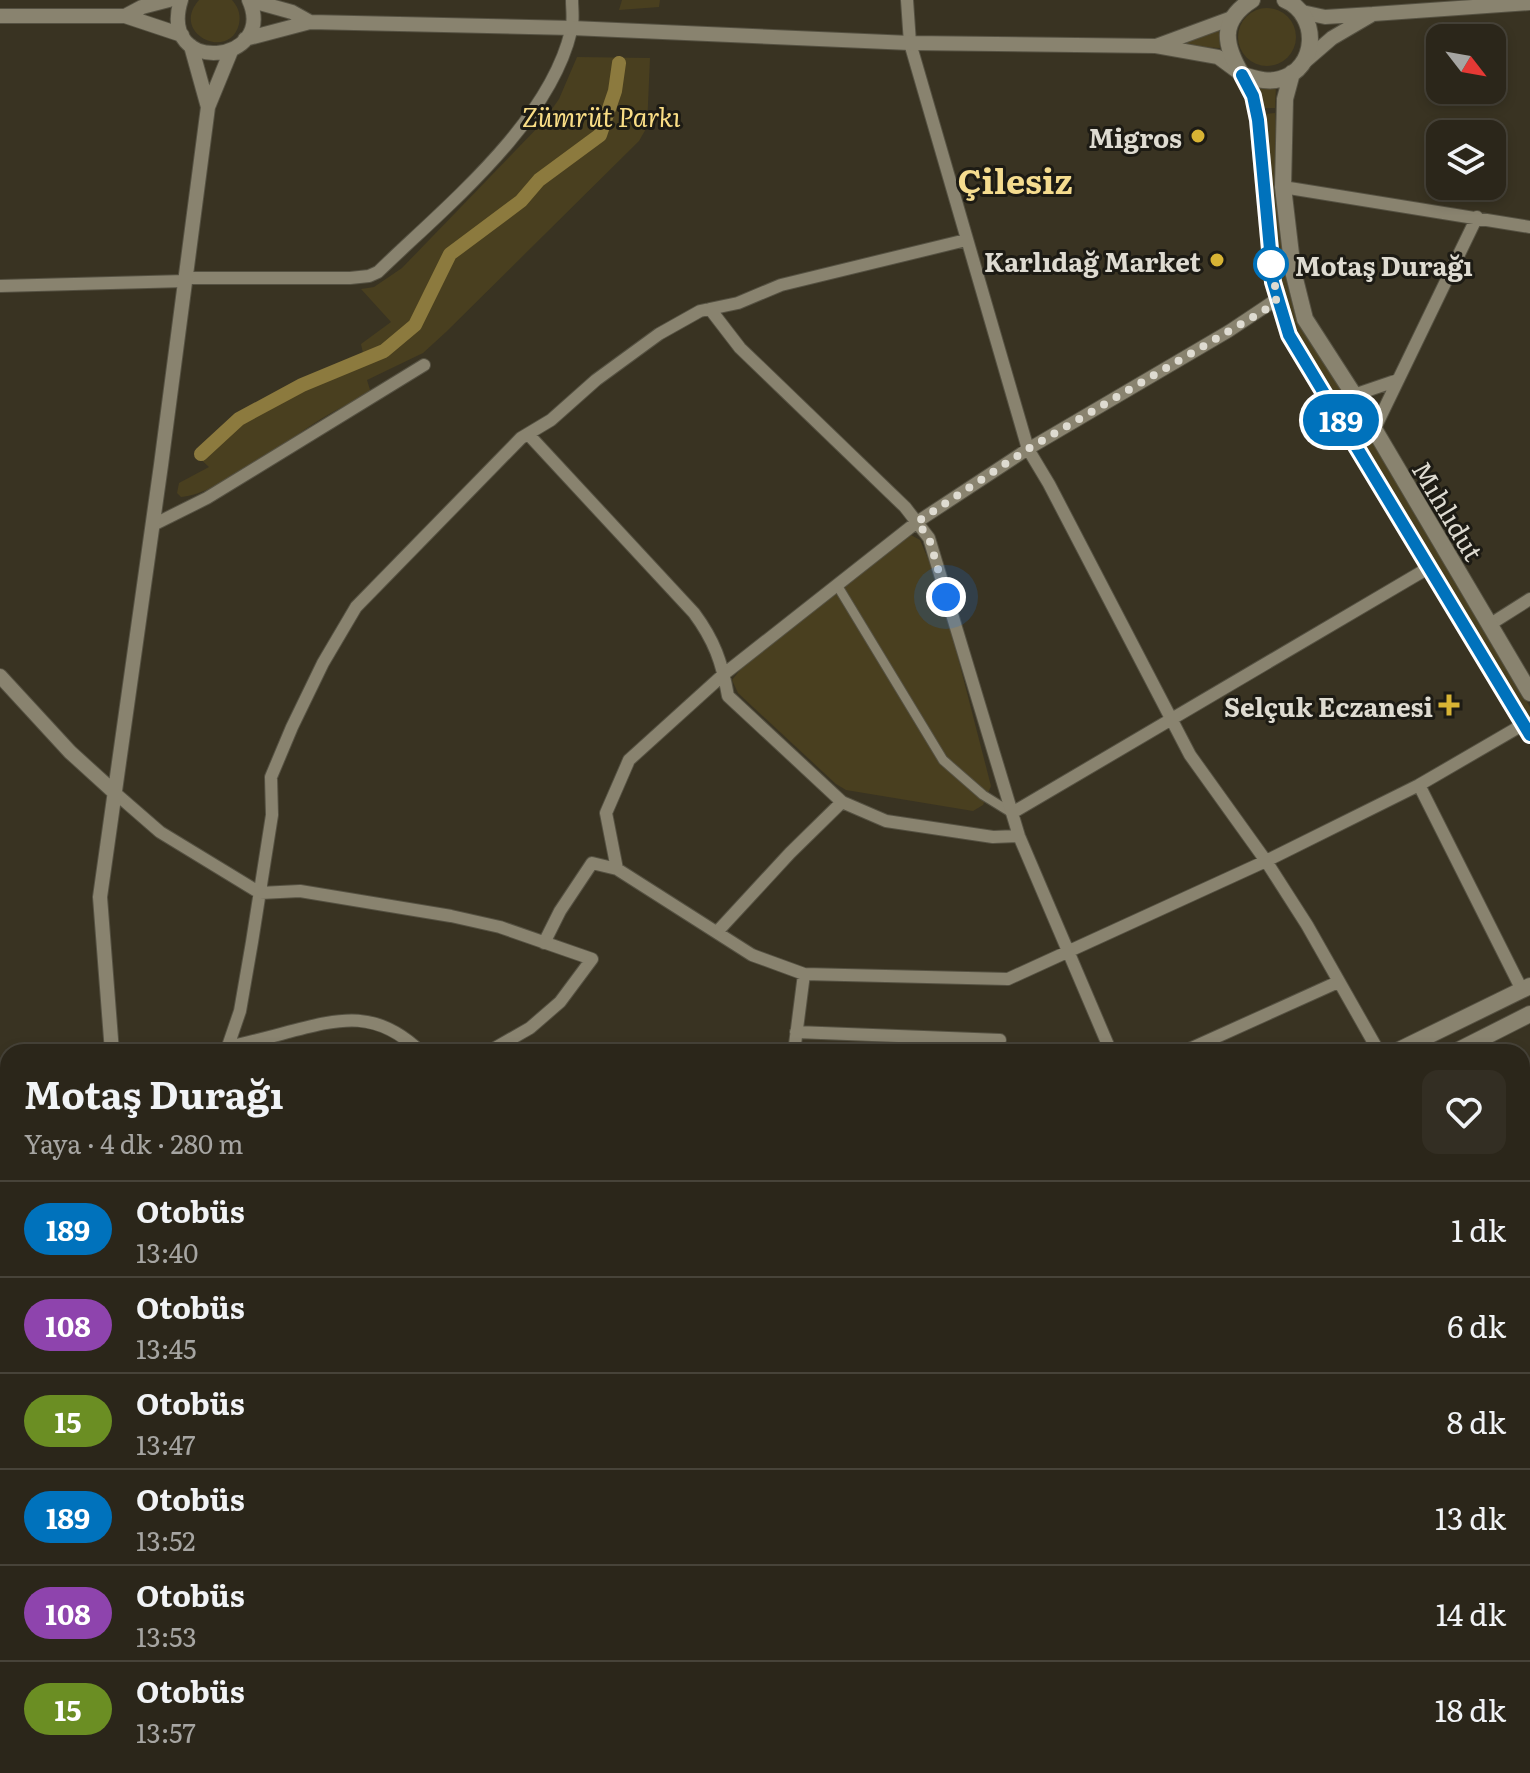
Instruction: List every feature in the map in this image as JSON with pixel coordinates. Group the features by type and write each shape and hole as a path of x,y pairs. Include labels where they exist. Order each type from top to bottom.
{"main road":[{"name":"Mıhlıdut","path":"1292,4 1309,24 1311,37 1309,51 1285,99 1283,187 1293,271 1305,319 1354,395 1530,693"},
{"name":"Mıhlıdut","path":"1242,6 1227,30 1227,44 1231,58 1253,96 1258,120 1271,267 1289,335 1527,730"},
{"path":"1242,75 1265,81 1280,79 1298,68"},
{"path":"1411,1044 1526,988"},
{"path":"1471,1044 1530,1014"}],"street":[{"path":"125,16 142,7 169,0"},
{"path":"181,0 177,13 208,107"},
{"path":"245,39 253,18 249,0 292,12 310,22"},
{"path":"0,286 350,278 378,272 463,189 528,119 546,93 572,28 572,0"},
{"path":"907,0 910,43 1028,449 1190,755 1266,861 1307,925 1374,1044"},
{"path":"1292,4 1325,17 1530,3"},
{"path":"1156,46 1242,6"},
{"path":"1298,68 1332,38 1373,14"},
{"path":"0,16 125,16 186,40 212,54 231,51"},
{"path":"111,1044 100,897 208,107 231,51 245,39 310,22 572,28 910,43 1156,46 1218,57 1242,75"},
{"path":"1283,187 1530,227"},
{"path":"1374,430 1477,217"},
{"path":"229,1044 240,1011 260,893 272,815 271,777 323,663 356,607 528,434 551,420 596,380 659,334 700,311 738,303 781,285 966,240"},
{"path":"617,869 606,813 629,760 724,674 917,522 1028,449 1241,324 1277,299"},
{"path":"710,309 740,348 905,507 929,538 1019,836 1108,1044"},
{"path":"153,525 207,498 424,365"},
{"path":"1354,395 1398,380"},
{"path":"528,434 694,613 712,638 728,696 842,802 886,821 993,837 1019,836"},
{"path":"1012,813 1430,567"},
{"path":"837,585 943,760 983,795 1012,813"},
{"path":"1489,625 1530,599"},
{"path":"0,676 70,752 160,832 260,893 300,891 343,896 475,922 592,959 560,1002 530,1028 502,1044"},
{"path":"544,943 560,911 592,863 617,869 752,955 804,974 1008,979 1266,861 1527,730"},
{"path":"1419,785 1526,988"},
{"path":"717,932 842,802"},
{"path":"795,1044 804,974"},
{"path":"1201,1044 1338,982"},
{"path":"248,1044 338,1019 367,1021 385,1028 409,1044"},
{"path":"796,1032 1000,1040"}],"green space":[{"path":"199,0 232,0 240,17 233,35 225,41 214,42 196,33 191,23 192,12"},
{"path":"622,0 660,0 659,7 619,10"},
{"path":"1267,8 1288,16 1296,37 1288,58 1267,66 1246,58 1238,37 1246,16"},
{"path":"1219,31 1220,48 1167,45"},
{"name":"Zümrüt Parkı","path":"577,57 650,58 647,127 639,141 423,353 367,380 371,393 327,415 233,477 197,494 181,497 177,493 179,483 209,467 196,455 234,420 300,383 363,353 361,344 391,322 361,289 374,287 402,268 543,122 559,99"},
{"path":"1255,83 1276,85 1275,108 1265,108"},
{"path":"1275,113 1284,262 1287,285 1296,311 1530,707 1530,721 1300,338 1280,282 1265,114"},
{"path":"911,535 920,540 939,584 991,786 983,805 973,811 846,790 738,693 732,680 746,663"}],"waterway":[{"path":"201,454 239,419 302,385 384,351 415,325 450,254 521,201 539,180 600,135 615,91 619,63"}],"bus line":[{"name":"189","path":"1242,75 1253,96 1258,120 1273,282 1289,335 1530,735"}],"place":[{"name":"Migros","path":"1198,136"},
{"name":"Karlıdağ Market","path":"1217,260"},
{"name":"Motaş Durağı","path":"1271,264"},
{"name":"Selçuk Eczanesi","path":"1449,705"}],"district":[{"name":"Çilesiz","path":"1015,179"}],"route":[{"path":"946,597 929,538 917,522 1028,449 1265,310 1277,299 1270,253 1271,264"}]}
